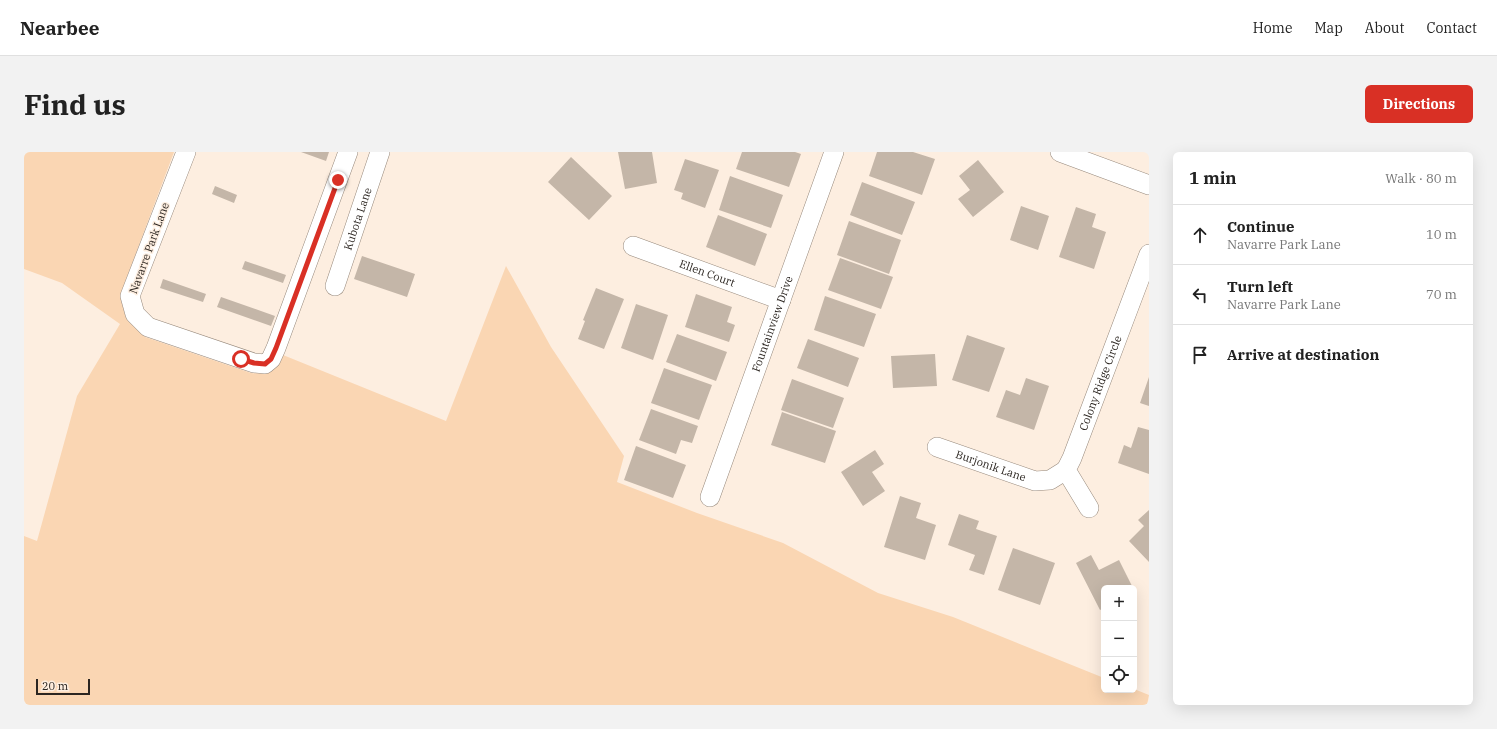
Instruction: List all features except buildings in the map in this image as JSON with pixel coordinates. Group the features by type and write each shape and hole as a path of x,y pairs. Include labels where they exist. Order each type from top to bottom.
{"street":[{"name":"Navarre Park Lane","path":"186,152 130,296 135,314 148,327 254,363 265,364 271,359 276,348 348,152"},
{"name":"Kubota Lane","path":"335,286 380,152"},
{"name":"Fountainview Drive","path":"710,497 834,152"},
{"path":"1060,152 1149,185"},
{"name":"Ellen Court","path":"633,246 781,300"},
{"name":"Colony Ridge Circle","path":"1066,470 1072,458 1149,254"},
{"name":"Burjonik Lane","path":"937,447 1035,481 1050,480 1066,470"},
{"path":"1066,470 1089,508"}],"shaded area":[{"path":"24,152 174,152 121,293 121,300 126,318 129,322 145,337 251,373 267,372 283,355 446,421 506,266 551,347 624,456 617,482 697,513 783,543 878,593 953,617 1101,677 1101,693 1137,693 1137,690 1149,695 1147,705 24,705 24,536 37,541 77,396 120,324 62,283 24,269"}],"route":[{"path":"241,359 254,363 265,364 271,359 338,180"}]}
